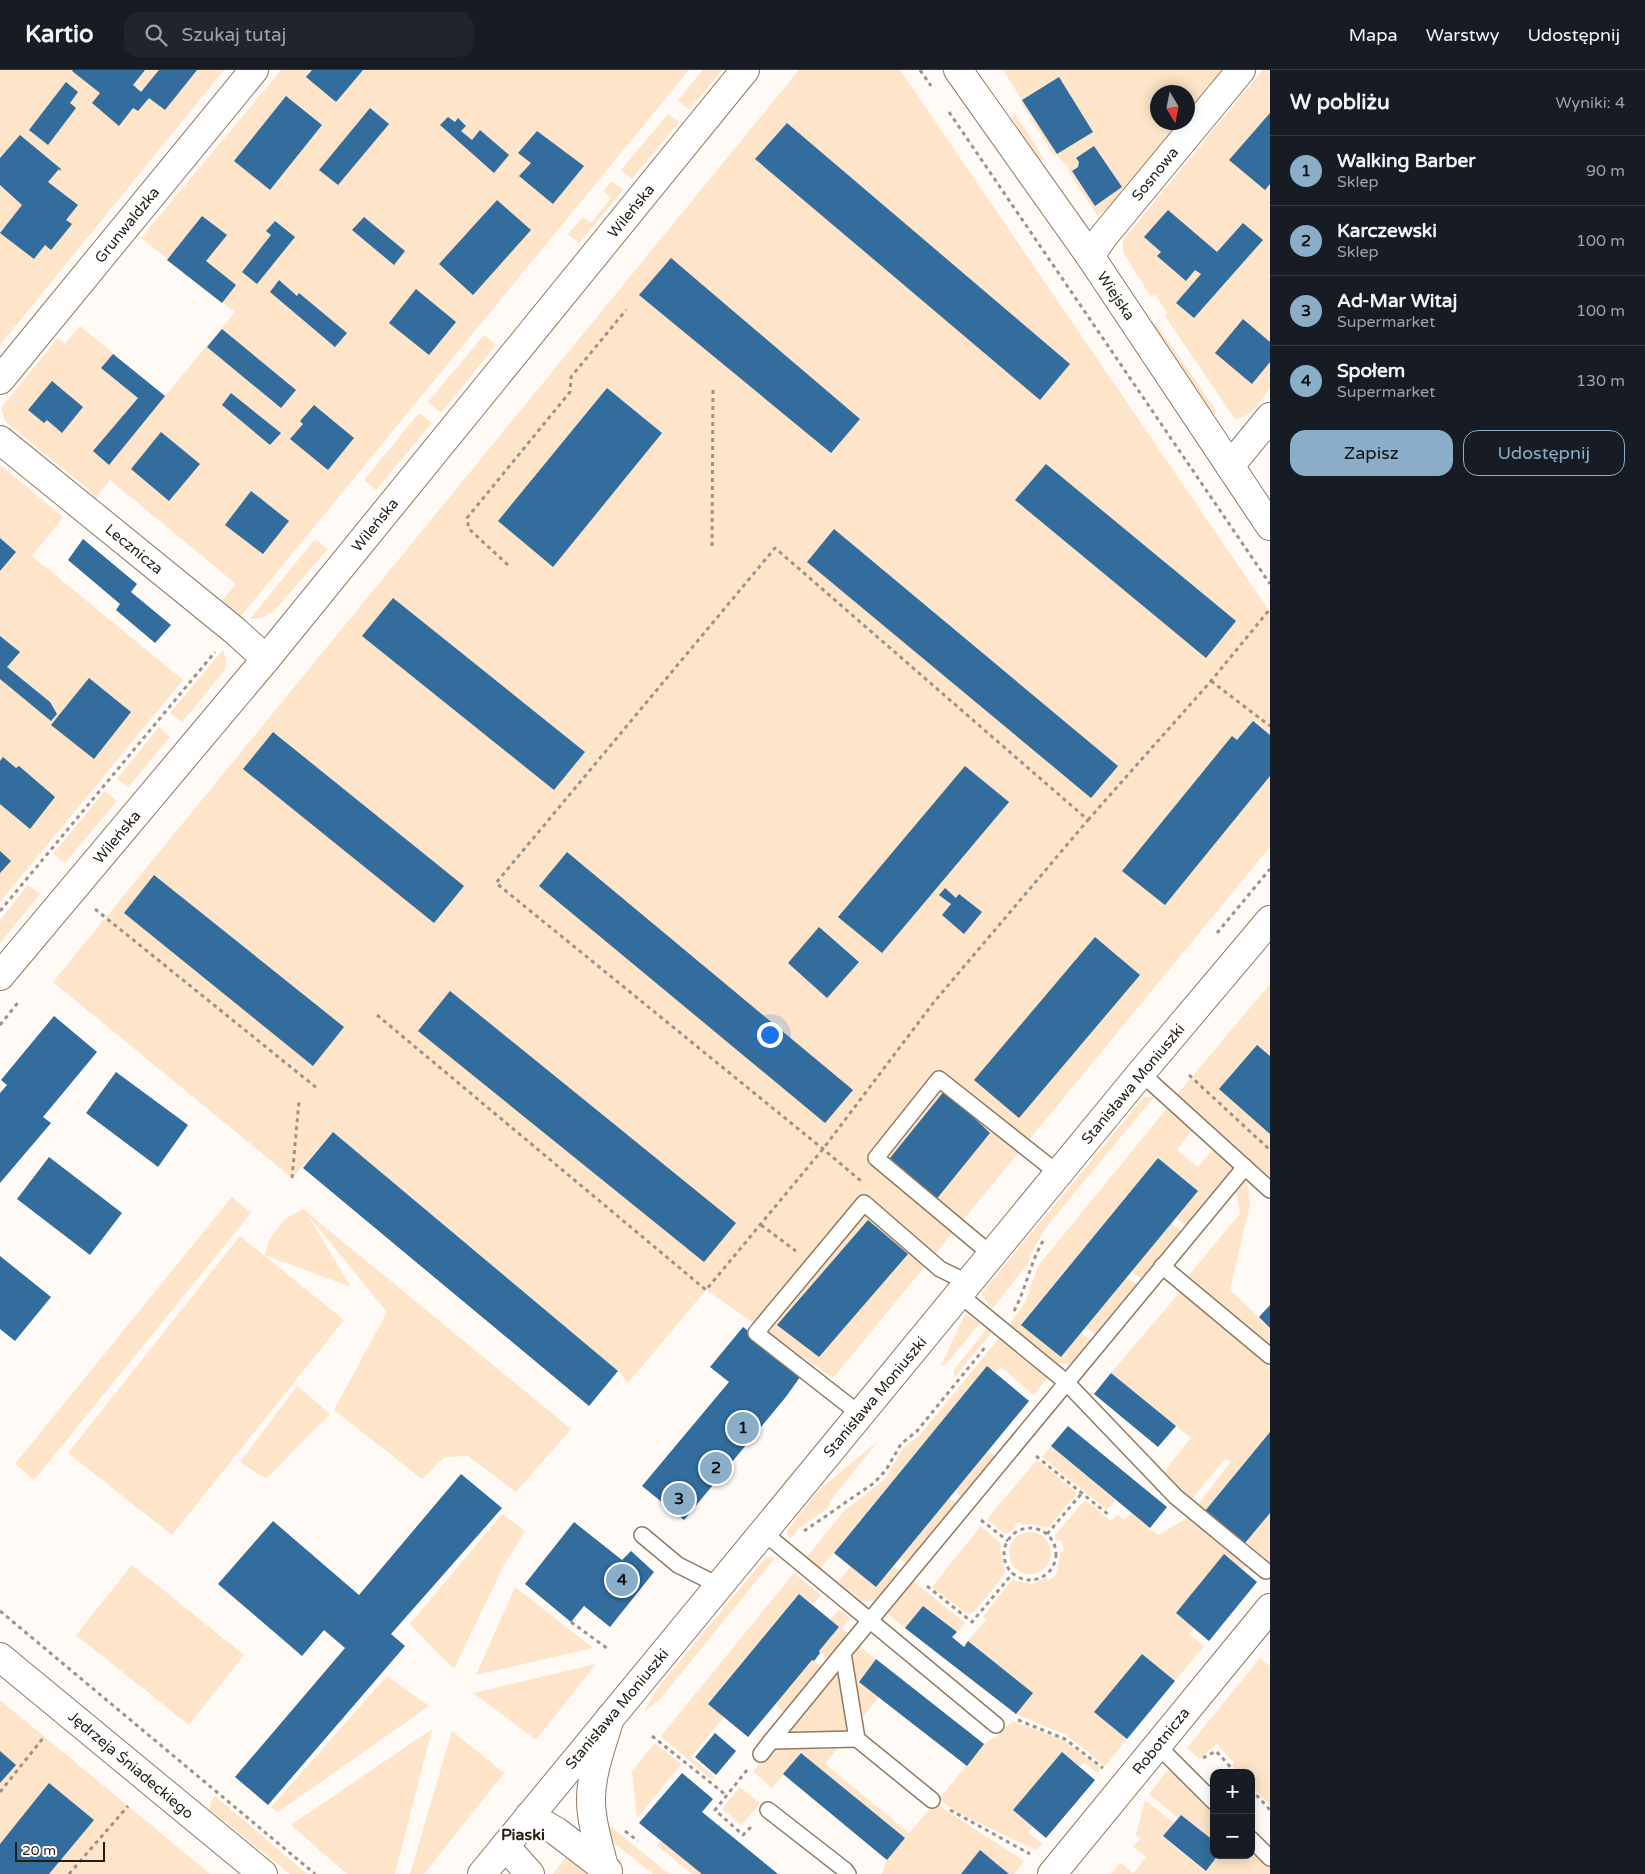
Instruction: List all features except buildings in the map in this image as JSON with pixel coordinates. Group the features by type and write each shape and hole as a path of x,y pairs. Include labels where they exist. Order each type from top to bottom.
{"street":[{"name":"Grunwaldzka","path":"0,380 254,70"},
{"name":"Wileńska","path":"0,976 266,658 745,70"},
{"name":"Wiejska","path":"958,70 1090,256 1270,526"},
{"name":"Sosnowa","path":"1090,256 1103,237 1241,70"},
{"path":"1230,466 1270,417"},
{"name":"Lecznicza","path":"0,440 266,658"},
{"name":"Stanisława Moniuszki","path":"482,1874 1141,1073 1270,920"},
{"name":"Robotnicza","path":"1045,1866 1158,1746 1270,1608"},
{"name":"Jędrzeja Śniadeckiego","path":"0,1657 263,1874"},
{"path":"608,1871 592,1814 591,1803 597,1764 610,1718"},
{"path":"529,1816 556,1831 608,1871"},
{"path":"505,1846 530,1874"}],"lane":[{"path":"1141,1073 1270,1190"},
{"path":"992,1255 876,1158 939,1079 1059,1174"},
{"path":"760,1754 1245,1167"},
{"path":"861,1415 756,1334 864,1203 964,1289 1000,1329 1066,1382 1176,1497 1266,1570"},
{"path":"1162,1266 1270,1356"},
{"path":"763,1532 996,1725"},
{"path":"642,1535 678,1564 720,1586"},
{"path":"843,1653 857,1738 932,1800"},
{"path":"771,1742 857,1738"},
{"path":"1158,1746 1210,1798"},
{"path":"768,1810 848,1874"},
{"path":"1255,1843 1270,1858"}],"path":[{"path":"920,70 931,86"},
{"path":"948,111 1270,584"},
{"path":"508,565 469,529 467,518 570,392 571,377 626,310"},
{"path":"712,546 713,387"},
{"path":"864,1203 868,1187 496,883 775,548 1088,820"},
{"path":"377,1015 706,1290 823,1149 934,1002 1088,820 1211,681 1270,609"},
{"path":"0,911 216,650"},
{"path":"1211,681 1270,726"},
{"path":"92,906 318,1089"},
{"path":"0,1025 23,995"},
{"path":"1189,1075 1270,1150"},
{"path":"292,1178 299,1101"},
{"path":"761,1224 813,1264"},
{"path":"787,1552 811,1526 854,1498 886,1470 901,1444 917,1431 1014,1311 1024,1291 1037,1251 1046,1236"},
{"path":"1018,1441 1110,1516"},
{"path":"1047,1534 1082,1493"},
{"path":"964,1506 1008,1541"},
{"path":"1030,1528 1038,1529 1047,1534 1055,1546 1056,1555 1050,1570 1044,1576 1027,1580 1013,1573 1006,1564 1004,1556 1008,1541 1014,1533 1030,1528"},
{"path":"909,1572 972,1622 1013,1573"},
{"path":"0,1611 314,1874"},
{"path":"571,1622 608,1649"},
{"path":"996,1725 1013,1718 1064,1739 1110,1772"},
{"path":"652,1736 726,1795"},
{"path":"0,1792 44,1737"},
{"path":"1216,1751 1232,1769"},
{"path":"760,1754 715,1810 743,1835 768,1810"},
{"path":"1255,1793 1270,1810"},
{"path":"69,1874 128,1806"},
{"path":"948,1808 1045,1866"}],"shaded area":[{"path":"0,70 224,70 0,345"},
{"path":"281,70 689,70 241,616 235,614 221,602 236,584 110,480 95,499 88,489 5,421 1,408 58,338 65,344 80,326 165,396 235,312 141,238"},
{"path":"703,70 722,70 689,110 678,100"},
{"path":"799,70 900,70 1270,612 1270,847 833,1378 706,1290 628,1383 618,1371 333,1132 292,1178 53,982"},
{"path":"1003,70 1221,70 1195,102 1195,85 1150,85 1150,130 1176,130 1114,205 1097,215 1068,171 1070,170 1057,155 1054,156 1020,101 1022,100","holes":["1023,100 1093,132 1057,154","1094,147 1122,187 1095,206 1072,172 1078,167 1079,162 1076,158"]},
{"path":"1263,70 1270,70 1270,388 1251,412 1235,419 1165,316 1167,313 1155,294 1151,297 1123,252 1123,240"},
{"path":"668,114 679,122 632,179 621,170"},
{"path":"1015,114 1045,160 1040,160 1011,118"},
{"path":"612,181 623,190 579,243 568,234 583,217 591,223 611,198 603,191"},
{"path":"1155,322 1217,412 1212,416 1153,329"},
{"path":"484,335 496,345 441,413 428,402"},
{"path":"419,413 432,423 376,490 364,480"},
{"path":"0,465 63,517 32,556 183,680 0,902"},
{"path":"315,539 328,549 273,612 261,618 250,619"},
{"path":"223,650 226,659 225,670 182,722 170,713"},
{"path":"159,727 170,737 128,787 117,779"},
{"path":"105,791 117,801 65,863 53,854"},
{"path":"28,885 40,894 0,943 0,920"},
{"path":"1270,984 1270,1178 1175,1097"},
{"path":"1144,1097 1154,1097 1047,1226 1031,1253 1027,1265 992,1309 981,1294"},
{"path":"1169,1106 1193,1129 1177,1150 1198,1167 1214,1148 1235,1167 1186,1227 1176,1217 1198,1191 1158,1158 1021,1324 1061,1357 1081,1333 1092,1341 1072,1364 1054,1363 1009,1325 1025,1302 1038,1266"},
{"path":"1244,1177 1248,1187 1250,1204 1230,1290 1270,1328 1270,1346 1188,1276 1240,1214 1236,1187"},
{"path":"232,1197 251,1213 34,1480 15,1464"},
{"path":"303,1209 571,1429 516,1492 468,1456 445,1457 422,1479 334,1410 387,1312 307,1214 351,1287 265,1255 269,1240 285,1219"},
{"path":"1171,1223 1182,1232 1143,1280 1132,1271"},
{"path":"240,1236 344,1320 172,1535 68,1453"},
{"path":"1127,1277 1137,1285 1096,1335 1086,1327"},
{"path":"1182,1290 1270,1366 1270,1432 1205,1511 1197,1505 1231,1462 1225,1459 1191,1500 1164,1472 1191,1438 1111,1373"},
{"path":"965,1314 980,1323 946,1364 941,1366"},
{"path":"988,1327 993,1331 954,1378 954,1370"},
{"path":"1000,1337 1048,1377 1034,1395 1001,1367 996,1373 987,1367 820,1569 806,1558 844,1511 885,1479 904,1447 919,1436"},
{"path":"297,1386 330,1414 266,1479 240,1462"},
{"path":"879,1440 830,1501 829,1507 799,1528 790,1539 786,1532 819,1490"},
{"path":"1051,1446 1115,1500 1107,1510 1042,1457"},
{"path":"988,1451 995,1457 962,1497 955,1491"},
{"path":"1037,1460 1077,1493 1049,1527 1045,1528 1033,1524 1022,1525 1020,1522 1014,1524 1016,1527 1006,1534 1003,1533 987,1519"},
{"path":"949,1498 957,1504 907,1564 900,1558"},
{"path":"1085,1500 1111,1521 1117,1515 1125,1520 1131,1513 1158,1535 1189,1517 1247,1564 1243,1570 1224,1555 1176,1613 1194,1628 1189,1634 1204,1646 1175,1681 1142,1654 1094,1712 1127,1739 1105,1766 1066,1735 1016,1714 1033,1693 968,1641 986,1620 983,1617 1012,1580 1031,1584 1046,1578 1048,1580 1055,1576 1059,1569 1056,1567 1059,1563 1060,1552 1064,1550 1061,1540 1056,1541 1055,1535"},
{"path":"1270,1513 1270,1564 1245,1543"},
{"path":"502,1514 525,1531 504,1565 454,1669 410,1624"},
{"path":"981,1526 1001,1544 1000,1552 1005,1569 1004,1575 975,1611 970,1614 966,1613 932,1587"},
{"path":"1030,1532 1045,1538 1051,1553 1045,1568 1030,1574 1015,1568 1009,1553 1015,1538"},
{"path":"766,1557 775,1558 661,1698 643,1713 657,1689"},
{"path":"132,1565 244,1655 189,1725 76,1635"},
{"path":"893,1566 900,1572 877,1600 863,1602 838,1582 850,1567 876,1587"},
{"path":"794,1573 821,1595 812,1605 799,1594 708,1703 724,1717 691,1757 715,1777 712,1780 661,1736"},
{"path":"912,1580 965,1623 957,1632 923,1606 905,1628 886,1612"},
{"path":"515,1587 593,1648 476,1675"},
{"path":"839,1609 850,1618 842,1628 849,1635 829,1660 819,1651 839,1628 830,1620"},
{"path":"858,1645 876,1659 859,1681 879,1697 863,1717 851,1653"},
{"path":"1260,1658 1270,1666 1270,1806 1255,1789 1255,1769 1236,1769 1232,1765 1234,1763 1217,1744 1200,1759 1187,1748"},
{"path":"812,1660 822,1667 785,1713 775,1704"},
{"path":"596,1664 536,1740 473,1693"},
{"path":"838,1668 851,1734 781,1737"},
{"path":"387,1676 429,1706 278,1812 271,1807"},
{"path":"0,1700 210,1874 0,1874"},
{"path":"1012,1721 1063,1740 1101,1768 1097,1773 1084,1762 1080,1767 1062,1752 1013,1810 1033,1827 1028,1833 1042,1843 1036,1850 958,1813 939,1799 984,1744 997,1736"},
{"path":"432,1729 395,1874 347,1874 291,1825"},
{"path":"452,1731 504,1773 424,1874 410,1874"},
{"path":"655,1743 681,1764 637,1818 632,1771"},
{"path":"770,1749 837,1749 825,1764 909,1833 935,1803 1024,1861 1014,1874 882,1874 887,1860 905,1838 801,1753 772,1788 753,1772"},
{"path":"1168,1770 1174,1772 1210,1804 1210,1838 1181,1815 1178,1818 1149,1794"},
{"path":"740,1787 760,1803 742,1825 722,1809"},
{"path":"215,1796 307,1874 290,1874 210,1810 210,1803"},
{"path":"1145,1800 1174,1823 1163,1837 1205,1871 1215,1859 1255,1859 1255,1851 1270,1866 1270,1874 1133,1874 1146,1857 1133,1847 1140,1839 1136,1835"},
{"path":"600,1818 669,1874 653,1874 614,1843 606,1833"},
{"path":"661,1840 702,1874 692,1874 657,1845"},
{"path":"569,1853 596,1874 553,1874"},
{"path":"1120,1863 1133,1874 1111,1874"}],"place":[{"name":"Walking Barber","path":"743,1428"},
{"name":"Karczewski","path":"716,1468"},
{"name":"Ad-Mar Witaj","path":"679,1499"},
{"name":"Społem","path":"622,1580"}],"district":[{"name":"Piaski","path":"523,1835"}]}
